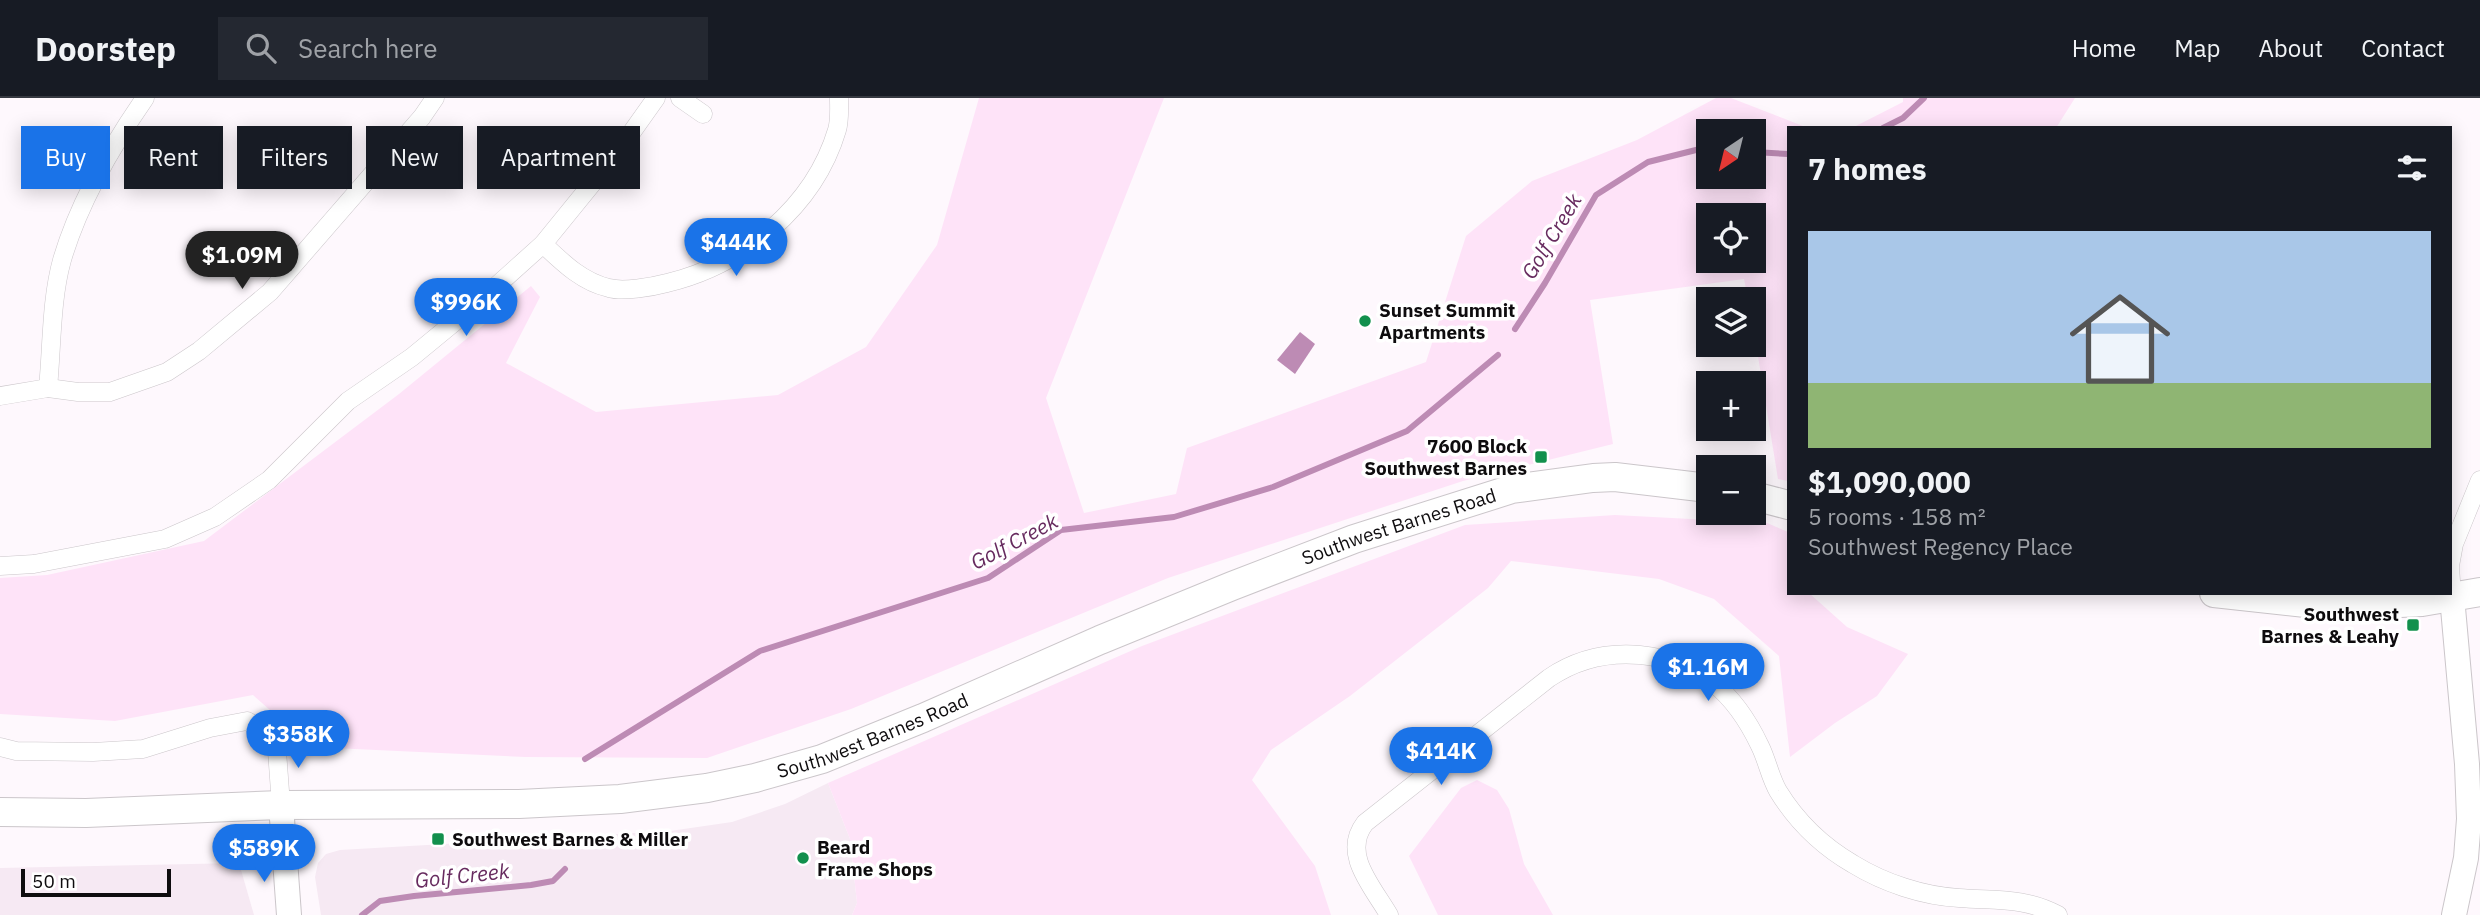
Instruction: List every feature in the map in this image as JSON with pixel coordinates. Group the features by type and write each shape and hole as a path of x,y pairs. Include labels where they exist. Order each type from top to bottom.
{"main road":[{"name":"Southwest Barnes Road","path":"0,812 86,813 281,805 519,804 620,799 680,792 755,778 792,769 872,739 1100,640 1354,539 1501,492 1615,477 1696,487"},
{"path":"1766,499 1787,505"},
{"path":"2232,595 2333,606 2422,602 2480,592"}],"street":[{"path":"48,388 62,261 102,168 145,98"},
{"path":"0,396 48,388 110,392 167,372 199,351 270,292 422,117 435,98"},
{"path":"0,566 34,564 165,539 215,517 269,480 348,401 412,358 543,244 617,153 656,98"},
{"path":"680,98 703,114"},
{"path":"543,244 572,271 610,288 652,287 690,278 724,263 778,224 822,168 838,127 839,98"},
{"path":"2452,555 2480,480"},
{"path":"2452,597 2467,764 2469,819 2466,858 2454,915"},
{"path":"1389,915 1358,863 1355,842 1365,823 1549,678 1574,663 1597,656 1623,653 1664,657 1698,671 1723,689 1745,718 1761,747 1776,788 1801,822 1820,842 1855,866 1924,893 1961,899 2013,900 2032,904 2058,915"},
{"path":"0,747 16,751 93,752 143,749 210,728 247,721 276,737 289,915"}],"shaded area":[{"path":"979,98 1164,98 1046,398 1084,513 1176,494 1187,448 1426,362 1466,236 1532,181 1637,140 1716,98 1731,98 1803,126 1787,126 1787,481 1778,479 1766,406 1766,371 1760,371 1758,357 1766,357 1766,287 1746,287 1744,279 1590,300 1613,444 1463,481 1168,578 851,709 707,758 525,757 312,747 253,695 115,721 0,714 0,578 47,575 204,541 399,394 531,286 540,297 506,363 596,412 778,395 866,347 937,245"},
{"path":"1903,98 2075,98 2057,126 1856,126 1903,102"},
{"path":"1300,332 1315,344 1295,374 1277,360"},
{"path":"1615,515 1696,519 1696,525 1767,523 1787,532 1787,595 1811,595 1847,627 1908,654 1877,696 1790,757 1779,656 1714,599 1659,579 1511,561 1488,588 1350,696 1271,750 1252,780 1315,866 1331,915 852,915 857,903 850,839 828,783 1142,646 1465,525"},
{"path":"1477,780 1497,790 1509,809 1524,864 1553,915 1438,915 1409,856 1461,788"},
{"path":"828,783 850,839 857,903 852,915 321,915 315,877 318,863 326,854 340,850 670,831 732,822 785,804"},
{"path":"239,863 254,915 0,915 0,868"}],"waterway":[{"name":"Golf Creek","path":"1887,126 1903,118 1924,98"},
{"name":"Golf Creek","path":"1515,329 1596,195 1648,162 1696,150"},
{"name":"Golf Creek","path":"1766,153 1787,154"},
{"name":"Golf Creek","path":"585,759 760,651 988,578 1061,530 1174,517 1273,487 1407,431 1498,355"},
{"name":"Golf Creek","path":"362,915 380,901 531,885 553,881 565,869"}],"place":[{"name":"Sunset Summit Apartments","path":"1365,321"},
{"name":"7600 Block Southwest Barnes","path":"1541,457"},
{"name":"Southwest Barnes & Leahy","path":"2413,625"},
{"name":"Southwest Barnes & Miller","path":"438,839"},
{"name":"Beard Frame Shops","path":"803,858"}]}
